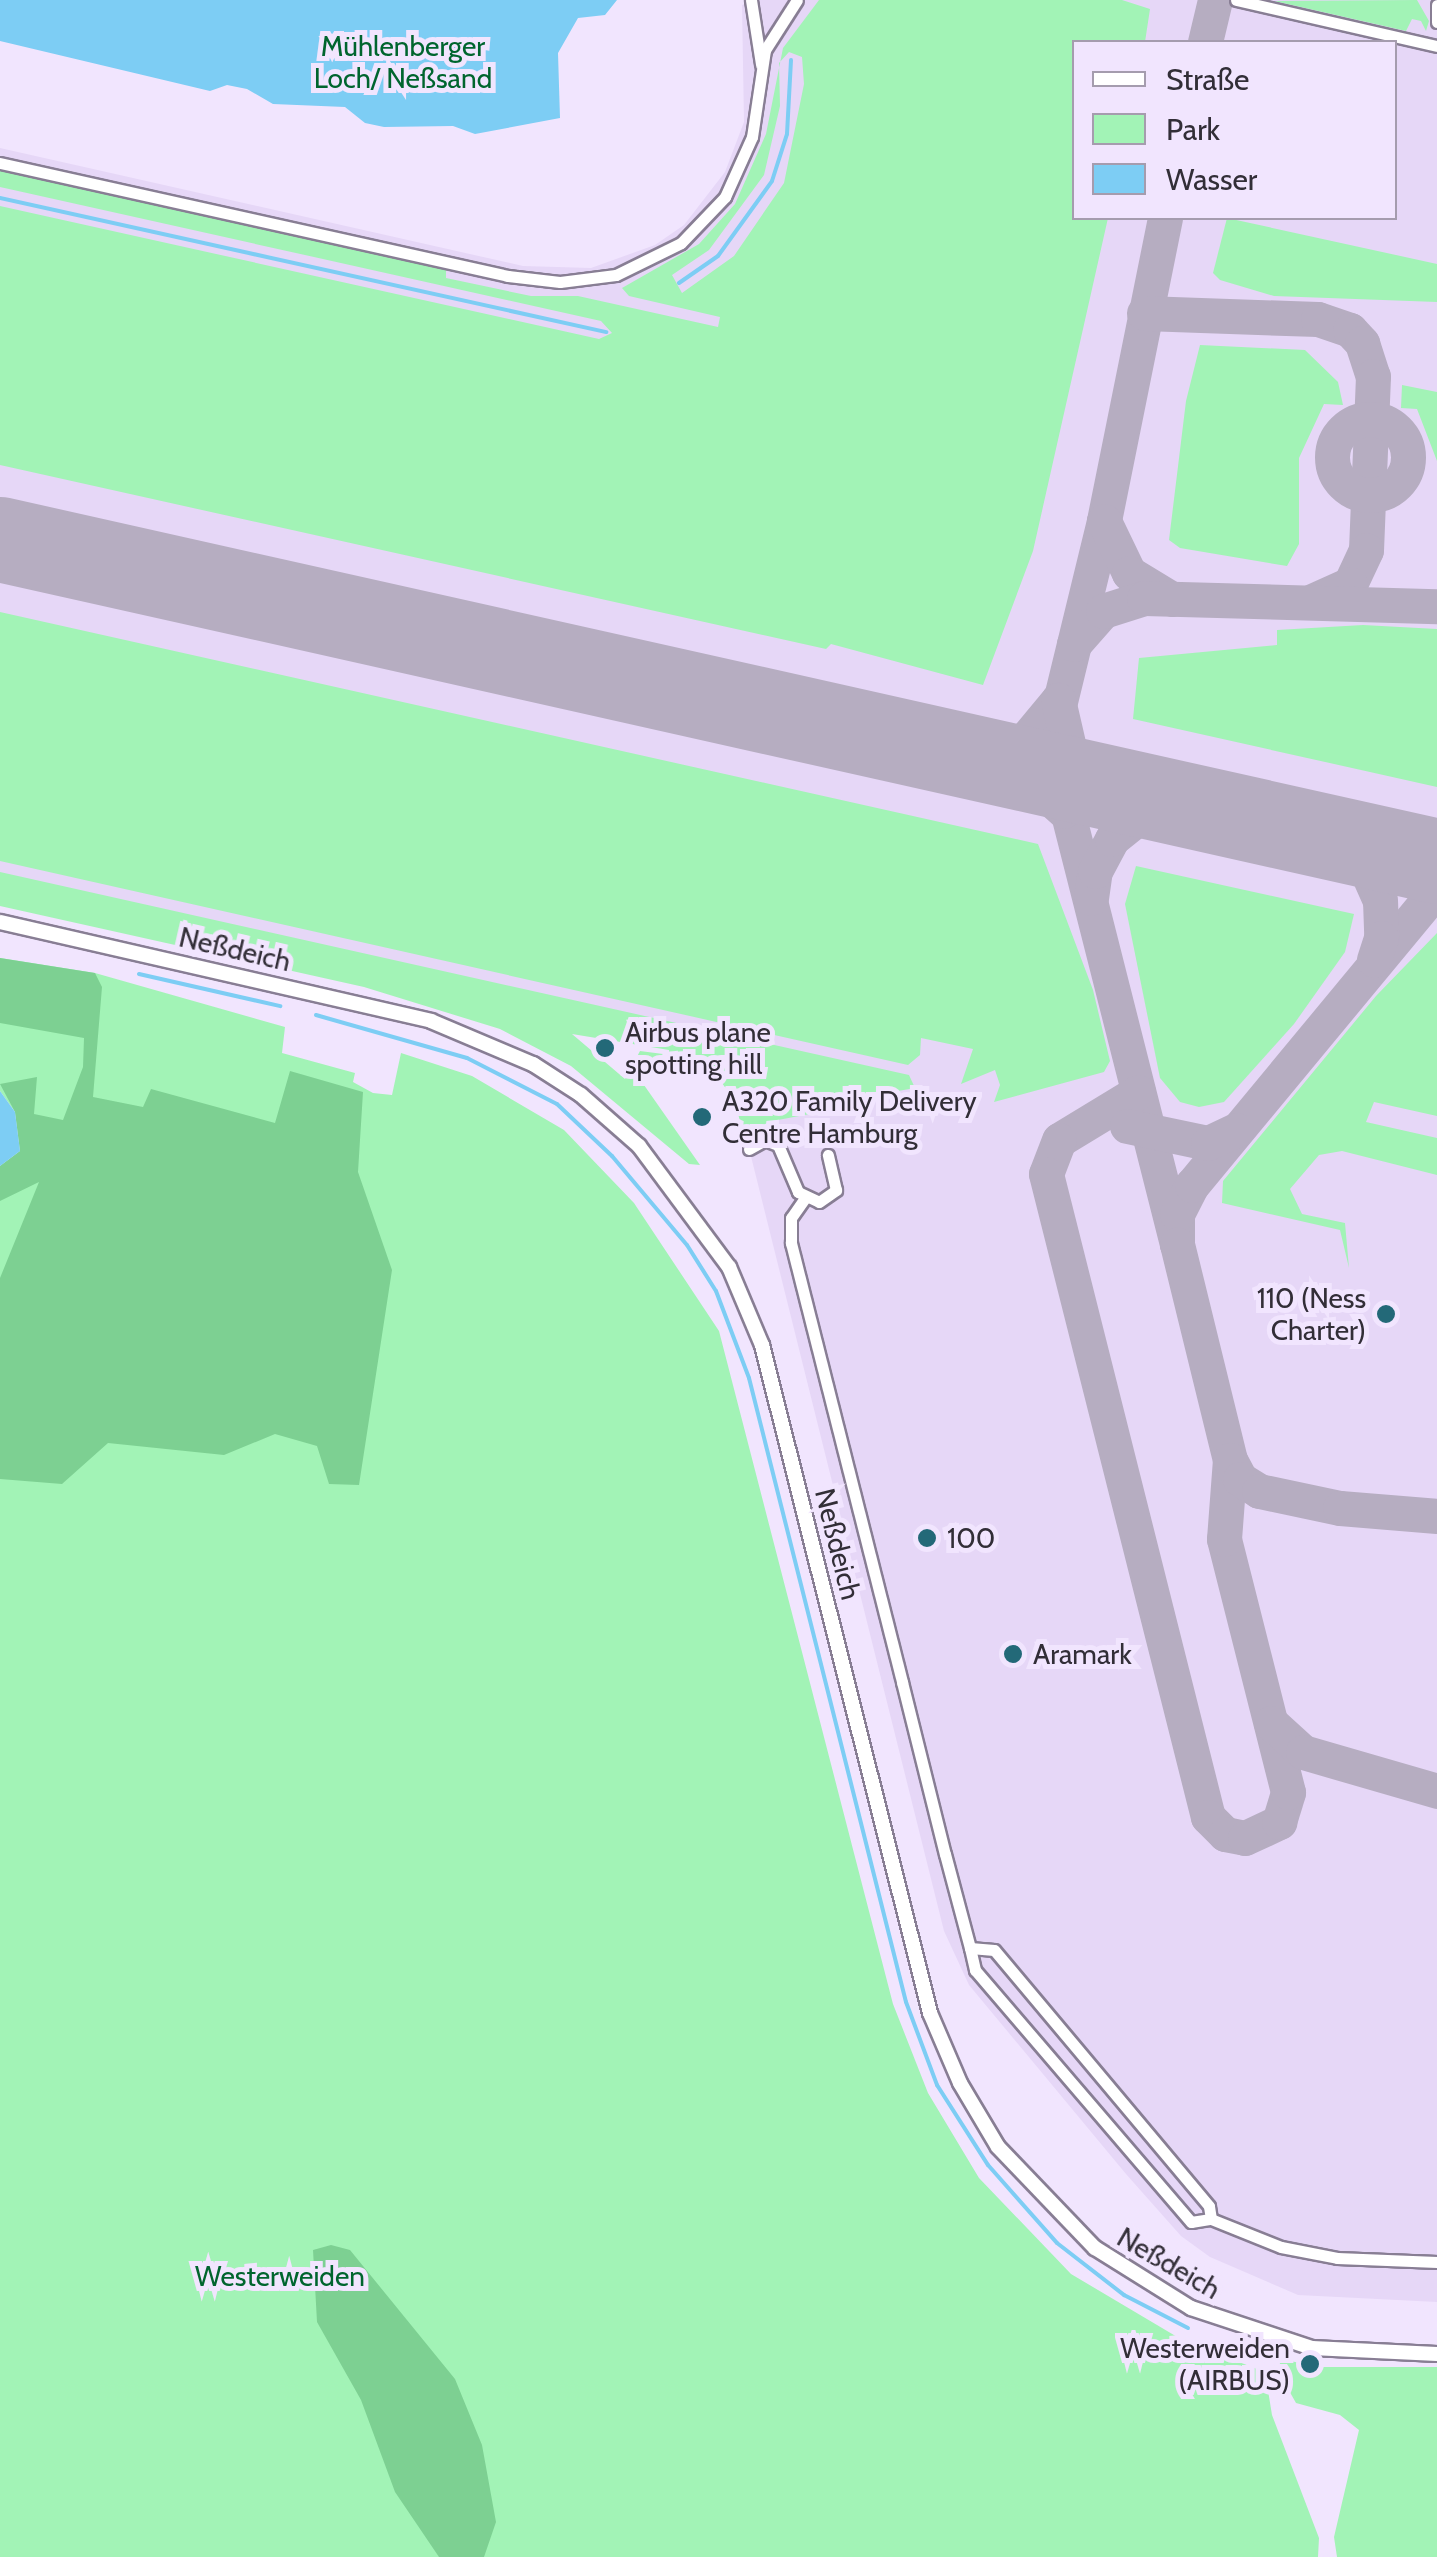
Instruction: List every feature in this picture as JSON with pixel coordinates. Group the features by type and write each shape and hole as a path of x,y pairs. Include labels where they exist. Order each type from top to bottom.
{"street":[{"path":"751,0 762,66"},
{"path":"0,162 508,276 596,279 669,251 719,205 752,137 762,66 776,29 798,0"},
{"path":"1236,0 1436,45 1437,30"},
{"path":"1437,5 1437,22"},
{"name":"Neßdeich","path":"0,922 431,1021 533,1064 582,1095 639,1146 729,1267 762,1345 930,2014 998,2147 1095,2248 1191,2308 1312,2348 1437,2354"},
{"path":"748,1149 766,1140 778,1145 805,1198 819,1202 834,1194 828,1155"},
{"path":"805,1198 792,1218 791,1243 970,1948 989,1990 1192,2222 1210,2218 1280,2247 1338,2258 1437,2262"},
{"path":"970,1948 994,1950 1208,2206 1210,2218"}],"shaded area":[{"path":"758,0 1437,0 1437,2302 1298,2295 1210,2257 1181,2236 1126,2174 969,1985 944,1931 722,1040 0,878 0,148 523,266 591,268 655,245 684,225 725,172 744,122 742,5"}],"green space":[{"path":"819,0 1122,0 1150,9 1145,40 1072,40 1072,220 1108,220 1033,551 983,685 831,644 826,649 0,465 0,206 599,339 612,333 601,321 0,187 0,170 446,270 446,278 531,296 578,296 718,327 720,317 629,296 622,288 699,244 735,204 766,134 779,68 780,106 764,175 709,250 672,275 682,293 734,256 784,183 804,84 802,57 789,52 780,62 783,48"},
{"path":"1417,0 1429,21 1426,31 1421,21 1412,19 1406,31 1274,1"},
{"path":"1226,220 1236,220 1437,264 1437,302 1274,296 1220,280 1213,273"},
{"path":"1200,345 1305,350 1338,382 1343,405 1324,404 1299,458 1299,544 1287,566 1180,548 1169,540 1186,401"},
{"path":"1402,385 1437,392 1437,461 1417,409 1401,408"},
{"path":"0,612 1038,844 1093,990 1110,1061 1104,1072 994,1102 1000,1085 995,1070 961,1084 973,1049 921,1038 920,1055 908,1065 0,861"},
{"path":"1363,625 1437,629 1437,787 1133,719 1139,658 1277,645 1277,630"},
{"path":"1136,866 1354,914 1345,952 1294,1024 1224,1102 1199,1107 1180,1102 1160,1078 1125,904"},
{"path":"0,872 909,1075 915,1088 825,1104 826,1111 767,1122 756,1136 743,1134 735,1101 703,1057 669,1057 669,1050 572,1034 625,1079 640,1051 663,1054 645,1067 644,1085 700,1165 689,1164 571,1066 500,1029 364,987 0,906"},
{"path":"1437,933 1437,1116 1374,1102 1366,1122 1437,1138 1437,1175 1342,1151 1319,1155 1290,1189 1302,1214 1345,1223 1349,1268 1340,1230 1222,1203 1223,1181 1376,996"},
{"name":"Westerweiden","path":"0,958 95,973 285,1027 282,1053 355,1073 353,1082 373,1093 392,1095 401,1053 472,1076 564,1130 634,1203 719,1331 893,2004 928,2093 979,2178 1071,2274 1184,2341 1265,2372 1272,2415 1319,2538 1318,2557 0,2557 0,1166 20,1151 15,1112 0,1091"},
{"path":"0,958 95,973 102,987 93,1097 143,1107 151,1089 275,1123 290,1071 363,1092 358,1172 392,1270 359,1485 329,1484 317,1446 275,1434 224,1455 108,1443 62,1484 0,1479 0,1278 39,1182 0,1201 0,1166 20,1151 15,1112 0,1084 37,1077 34,1114 63,1120 83,1067 84,1038 0,1023"},
{"path":"331,2245 350,2250 455,2379 482,2445 496,2522 484,2557 439,2557 395,2492 361,2400 317,2322 313,2250"},
{"path":"1281,2359 1319,2367 1437,2367 1437,2557 1337,2557 1334,2537 1359,2430 1340,2415 1296,2403 1278,2371"}],"water":[{"name":"Mühlenberger Loch/ Neßsand","path":"0,0 617,0 605,15 578,18 558,53 560,118 475,134 453,126 384,127 365,123 345,107 273,104 247,89 227,85 210,91 0,41"},
{"path":"0,1091 15,1112 20,1151 0,1166"}],"waterway":[{"path":"679,283 718,256 772,181 787,134 791,60"},
{"path":"0,198 606,332"},
{"path":"139,974 280,1006"},
{"path":"316,1015 467,1058 557,1104 612,1156 687,1245 716,1291 749,1378 906,2002 937,2085 988,2165 1057,2243 1124,2295 1188,2328"}],"taxiway":[{"path":"1205,40 1215,0"},
{"path":"1165,220 1104,521 1050,743 1177,1244 1177,1214 1192,1185 1437,889"},
{"path":"1144,313 1318,319 1350,330 1362,343 1373,376 1366,550 1350,584 1312,601"},
{"path":"1370,419 1385,421 1397,430 1406,442 1408,457 1406,472 1397,484 1385,493 1370,495 1355,493 1343,484 1334,472 1332,457 1334,442 1343,430 1355,421 1370,419"},
{"path":"1104,521 1129,573 1172,599"},
{"path":"1074,644 1103,611 1144,598 1437,606"},
{"path":"970,756 1023,742 1058,700 1070,752 1112,788"},
{"path":"1014,766 1064,811"},
{"path":"1091,898 1095,871 1112,839 1137,819 1182,804"},
{"path":"1335,838 1365,867 1380,900 1381,938 1374,960"},
{"path":"1138,1092 1059,1140 1046,1174 1208,1817 1225,1834 1245,1838 1279,1822 1288,1792 1224,1539 1230,1460 1177,1244"},
{"path":"1127,1126 1208,1143 1236,1130"},
{"path":"1230,1460 1240,1479 1259,1491 1340,1508 1437,1516"},
{"path":"1271,1723 1303,1752 1437,1791"}],"runway":[{"path":"0,539 1437,861"}],"place":[{"name":"Airbus plane spotting hill","path":"605,1048"},
{"name":"A320 Family Delivery Centre Hamburg","path":"702,1117"},
{"name":"110 (Ness Charter)","path":"1386,1314"},
{"name":"100","path":"927,1538"},
{"name":"Aramark","path":"1013,1654"},
{"name":"Westerweiden (AIRBUS)","path":"1310,2364"}]}
